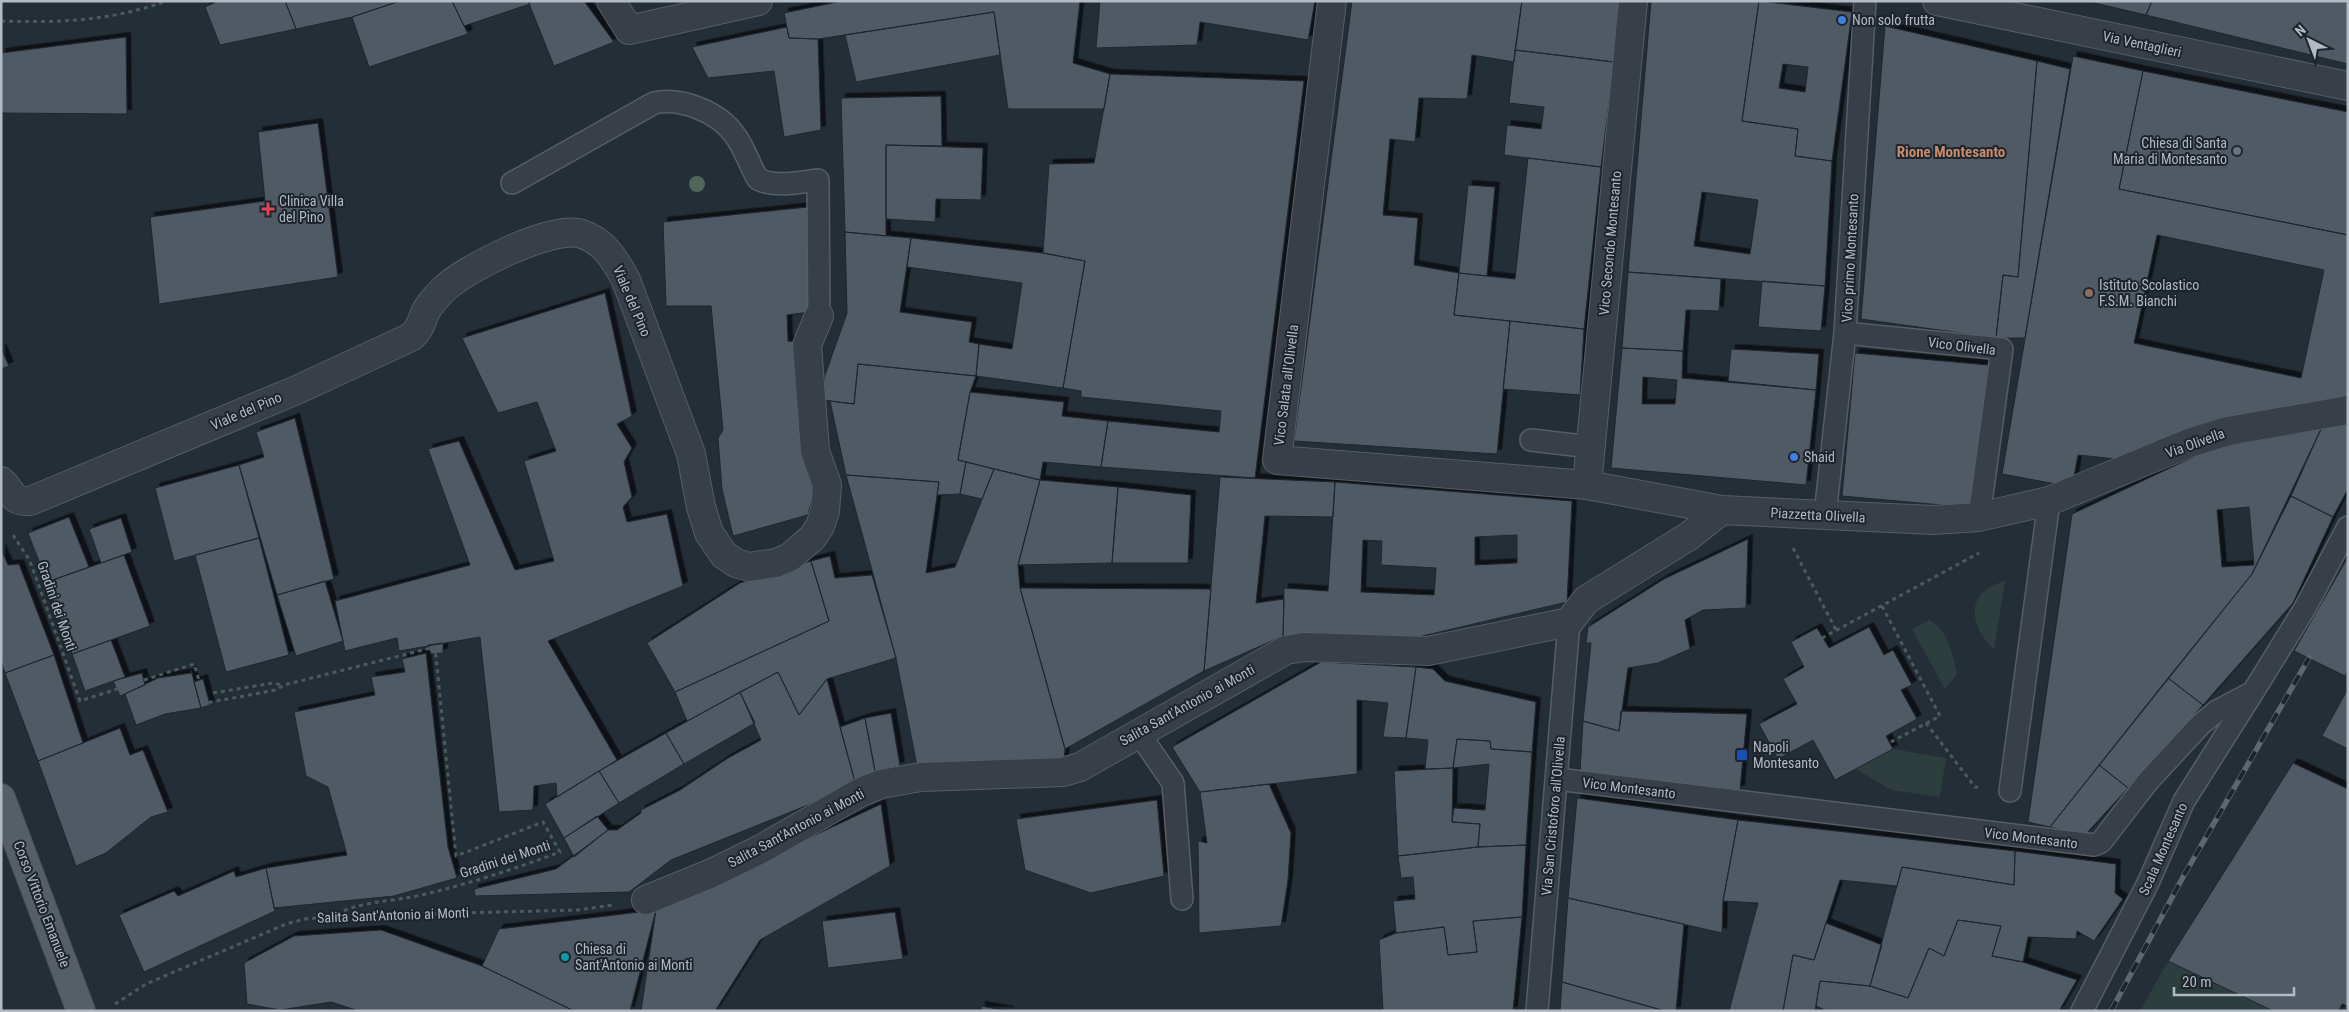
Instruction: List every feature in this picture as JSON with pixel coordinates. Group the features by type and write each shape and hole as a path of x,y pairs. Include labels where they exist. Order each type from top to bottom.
{"main road":[{"name":"Corso Vittorio Emanuele","path":"1,798 13,842 81,1011"}],"street":[{"path":"612,1 629,30 726,5 758,1"},
{"name":"Vico Salata all'Olivella","path":"1332,1 1277,460 1587,484"},
{"name":"Vico Secondo Montesanto","path":"1587,484 1633,1"},
{"name":"Via Ventaglieri","path":"1937,1 2348,86"},
{"name":"Viale del Pino","path":"1,481 11,496 23,502 30,501 300,389 412,337 418,332 427,309 456,278 531,242 570,231 581,233 602,245 618,264 626,280 691,454 701,507 709,533 716,544 736,563 749,567 776,563 790,557 814,537 825,511 826,485 815,450 808,345 819,316"},
{"name":"Via Olivella","path":"2049,501 2189,443 2228,431 2348,410"},
{"name":"Piazzetta Olivella","path":"1587,484 1722,510 1933,520 1978,517 2049,501"},
{"path":"1569,622 1586,600 1690,536 1722,510"},
{"name":"Salita Sant'Antonio ai Monti","path":"646,900 720,869 759,850 861,792 881,784 921,777 1063,772 1080,767 1138,732 1286,650 1304,647 1428,651 1569,622"}],"lane":[{"name":"Vico primo Montesanto","path":"1825,515 1845,333 1865,1"},
{"path":"512,183 654,103 667,100 695,107 709,114 733,132 758,179 765,183 818,180 819,316"},
{"name":"Vico Olivella","path":"1845,333 2002,349 1978,517"},
{"path":"1531,440 1591,447"},
{"path":"2010,791 2049,501"},
{"path":"2253,692 2305,608 2348,526"},
{"name":"Via San Cristoforo all'Olivella","path":"1537,1011 1569,622"},
{"name":"Vico Montesanto","path":"1557,779 2094,845 2101,842 2149,780 2200,725 2217,711 2253,692"},
{"name":"Scala Montesanto","path":"2082,1011 2148,884 2184,801 2253,692"},
{"path":"1138,732 1173,783 1182,899"}],"path":[{"path":"1,21 103,19 131,13 166,1"},
{"path":"1774,513 1836,630"},
{"name":"Gradini dei Monti","path":"7,530 17,539 30,561 80,701 117,689"},
{"path":"1822,638 1983,551"},
{"path":"1882,606 1940,716 1889,743"},
{"name":"Gradini dei Monti","path":"284,685 435,647 456,856 543,822 560,852 472,883 406,899 348,907 332,916"},
{"path":"144,680 194,664 206,702 276,690 284,685"},
{"path":"214,693 273,683 284,685"},
{"path":"1926,723 1975,787 2010,791"},
{"name":"Salita Sant'Antonio ai Monti","path":"112,1005 146,984 286,924 305,919 332,916 578,910 646,900"},
{"path":"323,1011 329,1011"}],"shaded area":[{"path":"2005,581 1994,650 1979,630 1975,610 1977,601 1982,593 1992,586"},
{"path":"1929,620 1941,630 1949,643 1957,674 1945,689 1912,629"},
{"path":"1893,749 1946,758 1940,797 1891,790 1856,769"},
{"path":"2168,961 2273,1011 2140,1011"}],"building":[{"path":"218,1 285,1 296,29 220,45 205,7"},
{"path":"285,1 400,1 352,17 296,29"},
{"path":"400,1 452,1 468,34 369,67 352,17"},
{"path":"452,1 528,1 530,4 464,26"},
{"path":"528,1 584,1 614,42 554,66"},
{"path":"842,1 1080,1 1073,63 1110,74 1104,109 1008,109 994,12 818,39 789,38 784,13"},
{"path":"1100,1 1315,1 1308,40 1200,22 1197,45 1096,48"},
{"path":"1352,1 1522,1 1514,62 1472,55 1467,99 1419,98 1415,142 1390,139 1383,215 1418,218 1414,265 1459,273 1454,315 1510,321 1497,454 1294,441"},
{"path":"1522,1 1621,1 1614,62 1515,50"},
{"path":"1651,1 1759,1 1742,121 1798,129 1795,156 1832,161 1825,286 1628,272","holes":["1702,192 1758,200 1750,254 1694,246"]},
{"path":"1759,1 1852,12 1832,161 1795,156 1798,129 1742,121","holes":["1783,64 1808,67 1805,92 1779,88"]},
{"path":"2086,1 2152,1 2146,15"},
{"path":"2152,1 2348,1 2348,64 2146,15"},
{"path":"994,12 1000,55 856,82 845,35"},
{"path":"1885,26 2037,61 2018,277 2003,275 1996,338 1861,319"},
{"path":"787,27 789,38 818,39 821,130 784,137 774,71 708,78 692,47"},
{"path":"126,37 127,114 1,113 1,53"},
{"path":"1515,50 1614,62 1601,167 1504,155 1507,125 1541,129 1544,107 1509,103"},
{"name":"Istituto Scolastico F.S.M. Bianchi","path":"2073,56 2143,71 2119,189 2348,235 2348,399 2116,459 2078,455 2072,487 2002,474","holes":["2157,235 2324,270 2301,378 2134,343"]},
{"path":"2037,61 2070,69 2025,338 1996,338 2003,275 2018,277"},
{"name":"Chiesa di Santa Maria di Montesanto","path":"2143,71 2348,112 2348,235 2119,189"},
{"path":"1110,74 1304,81 1255,478 1101,467 1108,421 1219,432 1221,411 1081,397 1081,391 1063,388 1085,261 1043,253 1049,164 1094,163"},
{"path":"941,96 942,146 886,145 886,236 845,232 841,98"},
{"name":"Clinica Villa del Pino","path":"318,123 338,277 159,304 150,217 265,201 258,132"},
{"path":"886,145 983,148 981,200 936,199 935,222 886,219"},
{"path":"1528,158 1601,167 1584,329 1454,315 1459,273 1515,279"},
{"path":"1468,185 1495,187 1487,276 1459,273"},
{"path":"808,207 809,312 787,315 788,341 796,342 815,487 808,515 733,536 722,489 718,438 723,430 711,306 666,306 663,222"},
{"path":"845,232 911,238 900,312 972,322 969,342 979,344 976,376 858,364 854,404 822,400 825,375 847,313"},
{"path":"911,238 1043,253 1085,261 1063,388 976,376 979,344 1012,349 1022,283 907,267"},
{"path":"1628,272 1721,279 1719,311 1686,310 1683,351 1622,348"},
{"path":"1762,281 1825,286 1821,331 1758,327"},
{"path":"605,293 632,416 617,424 632,448 624,462 632,497 623,507 627,522 667,514 683,586 548,641 617,760 557,797 556,783 534,786 533,810 499,812 480,637 399,651 397,638 345,651 335,601 470,565 428,449 459,441 515,570 554,561 524,461 556,451 537,402 498,413 462,338"},
{"path":"1510,321 1584,329 1580,395 1503,389"},
{"path":"1,348 9,366 1,369"},
{"path":"1622,348 1683,351 1682,378 1816,390 1806,485 1611,468","holes":["1643,377 1677,380 1675,404 1642,404"]},
{"path":"1731,349 1819,354 1816,390 1728,381"},
{"path":"1855,353 1988,365 1975,508 1842,496"},
{"path":"858,364 976,376 970,392 958,460 966,462 960,494 937,495 939,482 846,475 830,401 854,404"},
{"path":"970,392 1064,402 1062,416 1108,421 1101,467 1043,462 1040,480 958,460"},
{"path":"295,418 334,579 277,595 239,465 264,457 256,432"},
{"path":"2348,424 2348,489 2333,517 2291,496 2321,429"},
{"path":"2321,429 2252,574 2050,827 2028,822 2072,514 2204,452 2203,450","holes":["2249,507 2254,565 2222,567 2217,510"]},
{"path":"966,462 994,469 982,499 960,494"},
{"path":"239,465 259,538 174,561 155,488"},
{"path":"994,469 1040,480 1018,565 1020,588 1065,749 1064,760 917,766 896,658 846,475 939,482 926,573 955,567"},
{"path":"1220,477 1335,482 1333,517 1265,516 1256,603 1284,599 1283,636 1204,671"},
{"path":"1040,480 1118,487 1112,563 1018,565"},
{"path":"1335,482 1572,501 1567,602 1414,638 1283,636 1284,588 1328,591","holes":["1517,535 1517,563 1475,565 1475,537","1363,540 1382,541 1381,565 1436,568 1434,595 1361,592"]},
{"path":"1118,487 1191,495 1188,563 1112,563"},
{"path":"2291,496 2333,517 2293,603 2203,705 2168,678 2252,574"},
{"path":"69,517 89,567 47,582 28,533"},
{"path":"121,518 132,552 101,563 89,529"},
{"path":"259,538 289,655 226,672 195,555"},
{"path":"1748,539 1746,608 1703,610 1685,620 1690,649 1658,663 1628,668 1619,731 1583,721 1591,643 1586,643 1588,627 1664,579"},
{"path":"1,549 8,565 19,564 54,655 5,673 1,661"},
{"path":"124,555 150,626 72,654 47,582"},
{"path":"830,556 835,578 872,575 896,658 827,679 799,715 778,672 687,721 675,692 829,621 811,561"},
{"path":"2348,557 2348,671 2345,676 2294,651"},
{"path":"811,561 829,621 675,692 647,643 740,583"},
{"path":"325,581 343,641 296,656 277,595"},
{"path":"1020,588 1211,589 1204,671 1065,749"},
{"name":"Napoli Montesanto","path":"1869,627 1884,655 1893,650 1912,685 1901,690 1917,719 1886,736 1893,749 1835,780 1813,740 1778,759 1759,724 1797,704 1783,679 1804,667 1791,642 1817,628 1829,648"},
{"path":"111,640 125,677 85,691 72,654"},
{"path":"443,643 443,653 431,654 428,645"},
{"path":"426,653 448,847 457,878 394,896 274,908 266,868 347,855 328,787 306,776 294,712 375,695 371,677 405,672 402,659"},
{"path":"54,655 83,743 38,761 5,673"},
{"path":"1321,662 1416,667 1406,738 1383,737 1388,703 1357,700 1357,774 1200,792 1172,747"},
{"path":"1416,667 1433,669 1445,681 1536,702 1532,752 1491,749 1490,741 1457,739 1453,768 1425,769 1428,740 1406,738"},
{"path":"191,670 201,708 165,714 136,725 125,694 158,678 191,673"},
{"path":"778,672 799,715 827,679 855,782 813,803 671,860 629,892 475,896 474,889 556,869 608,830 617,830 641,813 641,810 680,790 728,758 761,740 740,692"},
{"path":"142,673 145,685 120,696 113,681"},
{"path":"2168,678 2203,705 2128,788 2099,765"},
{"path":"203,679 210,705 201,708 194,682"},
{"path":"740,692 755,723 684,764 666,733"},
{"path":"2346,692 2348,693 2348,749 2322,736"},
{"path":"1621,711 1747,714 1740,790 1580,772 1583,721 1619,731"},
{"path":"891,713 900,766 875,771 865,718"},
{"path":"865,718 875,771 855,782 840,727"},
{"path":"120,728 130,755 143,750 168,812 151,817 106,853 76,866 38,761"},
{"path":"666,733 684,764 619,803 599,771"},
{"path":"1457,739 1490,741 1491,749 1532,752 1526,845 1478,847 1480,824 1452,822 1454,808 1485,810 1489,764 1453,768"},
{"path":"2293,763 2348,789 2348,1006 2342,1004 2339,1011 2273,1011 2168,961"},
{"path":"2099,765 2128,788 2085,835 2050,827"},
{"path":"1453,768 1452,822 1480,824 1478,847 1398,856 1394,771"},
{"path":"599,771 619,803 564,838 545,804"},
{"path":"1269,784 1291,833 1288,880 1281,926 1199,933 1198,841 1207,843 1200,792"},
{"path":"1577,798 1738,820 1723,901 1722,933 1568,898"},
{"path":"1157,800 1164,876 1091,893 1025,870 1016,819"},
{"path":"881,804 890,866 760,940 715,1011 641,1011 656,910"},
{"path":"597,816 608,830 574,857 564,838"},
{"path":"1738,820 2015,851 2014,885 1902,867 1897,886 1840,880 1814,960 1793,955 1783,1011 1729,1011 1758,903 1723,901"},
{"path":"1526,845 1522,917 1473,921 1477,952 1448,955 1444,927 1396,933 1393,901 1415,899 1413,877 1401,878 1398,856 1478,847"},
{"path":"2015,851 2116,864 2115,893 2123,899 2094,941 2077,931 2076,939 2028,937 2023,962 1992,956 2001,926 1958,920 1944,956 1929,948 1908,998 1870,986 1902,867 2014,885"},
{"path":"266,868 275,911 144,972 119,915 174,891 178,896 234,871 236,877"},
{"path":"1568,898 1684,924 1676,1011 1665,1011 1562,982"},
{"name":"Chiesa di Sant'Antonio ai Monti","path":"656,910 630,1011 574,1011 482,966 499,929"},
{"path":"895,912 903,959 828,968 822,921"},
{"path":"1522,917 1513,1011 1383,1011 1379,940 1396,933 1444,927 1448,955 1477,952 1473,921"},
{"path":"1958,920 2001,926 1992,956 2023,962 2077,980 2059,1011 1827,1011 1816,1006 1820,981 1870,986 1908,998 1929,948 1944,956"},
{"path":"1826,923 1882,945 1870,986 1820,981 1815,1011 1783,1011 1793,955 1814,960"},
{"path":"381,930 482,966 574,1011 359,1011 331,1002 280,1010 247,1004 244,963 294,936"},
{"path":"1562,982 1665,1011 1560,1011"},
{"path":"981,1006 1009,1011 981,1011"}],"railway":[{"path":"2111,1011 2183,877 2309,658"}],"place":[{"name":"Non solo frutta","path":"1842,20"},
{"name":"Chiesa di Santa Maria di Montesanto","path":"2237,151"},
{"name":"Clinica Villa del Pino","path":"268,209"},
{"name":"Istituto Scolastico F.S.M. Bianchi","path":"2089,293"},
{"name":"Shaid","path":"1794,457"},
{"name":"Napoli Montesanto","path":"1742,755"},
{"name":"Chiesa di Sant'Antonio ai Monti","path":"565,957"}],"district":[{"name":"Rione Montesanto","path":"1951,152"}]}
